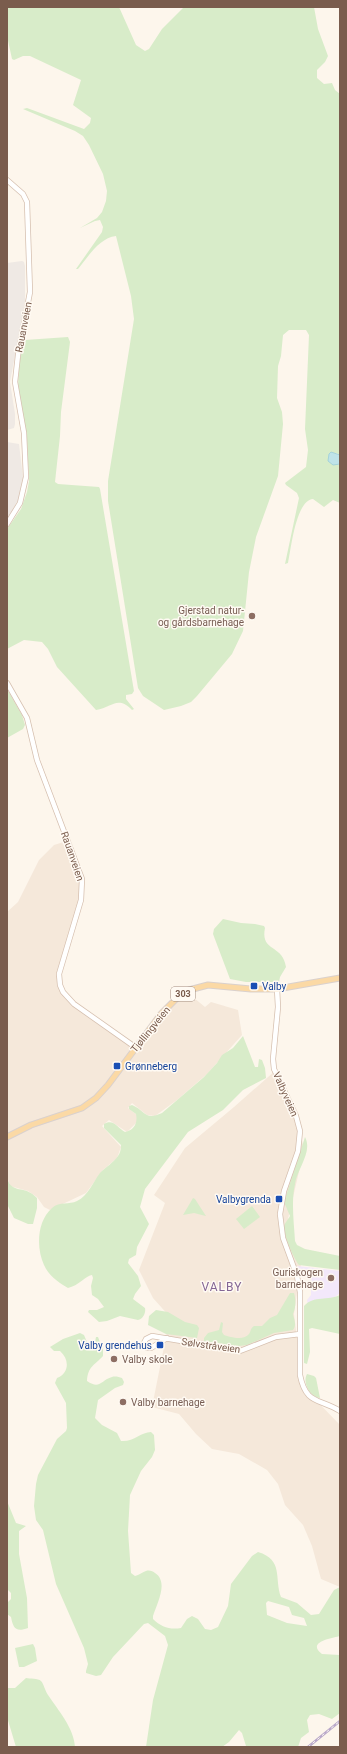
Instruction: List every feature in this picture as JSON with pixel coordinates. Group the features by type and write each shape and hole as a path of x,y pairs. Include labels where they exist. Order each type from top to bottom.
{"main road":[{"name":"Rauanveien","path":"7,180 23,194 27,202 30,273 28,301 18,355 15,382 24,433 26,477 20,502 7,524"},
{"name":"Rauanveien","path":"7,683 27,718 37,760 82,879 81,900 60,967 60,985 66,996 74,1004 135,1048"},
{"name":"Tjøllingveien","path":"7,1137 34,1124 82,1108 92,1102 108,1085 156,1020 172,1003 195,987 213,985 251,989 277,989 340,978"},
{"name":"Valbyveien","path":"277,989 278,1007 273,1059 274,1069 296,1116 300,1131 298,1151 284,1191 280,1214 283,1238 299,1284 301,1301 300,1375 302,1387 312,1399 340,1411"},
{"name":"Sølvstråveien","path":"167,1338 240,1351 276,1337 300,1334"}],"shaded area":[{"path":"24,262 25,266 25,302 10,382 15,424 14,428 7,430 7,263"},
{"path":"7,442 19,444 23,478 18,500 7,520"},
{"path":"67,841 84,892 59,967 63,996 139,1047 148,1039 155,1025 165,1012 175,1002 188,993 205,1007 211,1002 238,1010 242,1035 207,1074 177,1100 155,1116 147,1115 132,1103 128,1108 137,1115 137,1122 127,1132 109,1120 102,1126 121,1147 117,1158 103,1170 86,1193 50,1210 44,1207 37,1197 28,1191 10,1186 7,1176 7,912 18,902 39,860 54,845"},
{"path":"276,1070 296,1109 304,1150 288,1219 301,1264 294,1314 302,1379 307,1391 340,1425 340,1587 321,1579 312,1546 303,1525 285,1505 278,1484 267,1470 239,1454 212,1449 196,1434 179,1414 152,1407 170,1317 153,1298 139,1270 165,1203 154,1195 185,1148"},
{"path":"297,1266 340,1271 340,1293 327,1303 308,1305 307,1300 311,1295 311,1288 313,1288 311,1277 299,1273"}],"green space":[{"path":"8,7 119,7 136,45 145,51 149,49 162,29 184,7 314,7 318,29 328,56 325,62 317,70 317,78 324,84 332,83 335,90 340,94 340,455 336,453 338,465 340,464 340,503 333,500 324,507 313,499 307,501 302,507 298,516 288,563 285,564 299,498 297,493 285,483 306,467 308,450 305,429 309,335 306,330 289,330 283,335 281,356 278,366 277,398 282,412 283,424 278,476 256,537 249,572 243,631 232,654 191,702 164,710 143,696 138,688 108,501 108,481 134,319 131,296 116,236 104,240 99,244 78,269 76,269 102,232 103,227 100,220 80,228 97,218 102,212 106,201 107,191 103,174 83,136 75,131 23,109 27,108 84,129 90,123 91,118 73,105 81,80 30,56 23,56 14,60 12,59 7,36"},
{"path":"68,337 70,342 61,412 55,482 58,484 99,487 100,489 134,691 132,694 126,695 126,699 134,709 132,710 122,703 118,703 96,710 57,667 48,649 42,642 24,640 7,649 7,529 21,509 29,481 27,439 18,387 19,362 25,340"},
{"path":"7,689 22,715 25,725 23,729 7,738"},
{"path":"223,919 264,926 264,936 266,941 281,955 286,967 280,977 279,982 246,982 230,979 213,934 214,929"},
{"path":"243,1036 255,1067 258,1067 259,1059 262,1060 266,1078 243,1090 223,1110 188,1132 145,1189 140,1207 149,1224 137,1247 136,1255 129,1259 128,1263 138,1276 141,1286 133,1299 145,1308 145,1314 138,1320 120,1316 107,1321 99,1322 88,1312 89,1310 97,1310 104,1307 98,1299 92,1295 92,1275 68,1288 54,1278 46,1269 41,1258 39,1243 39,1235 43,1220 47,1213 55,1206 81,1199 100,1173 118,1156 121,1145 104,1128 104,1124 107,1122 113,1123 125,1132 131,1130 135,1126 136,1120 136,1114 129,1109 129,1106 132,1105 149,1116 162,1113 204,1077 222,1055 233,1048"},
{"path":"305,1137 307,1143 306,1155 296,1178 293,1198 295,1241 297,1245 305,1249 340,1256 340,1270 299,1265 292,1253 284,1232 285,1223 290,1216 284,1202"},
{"path":"7,1178 9,1183 15,1188 28,1191 37,1198 37,1208 33,1224 28,1224 14,1218 7,1204"},
{"path":"193,1198 206,1216 194,1213 183,1215"},
{"path":"252,1206 260,1217 244,1229 236,1219"},
{"path":"290,1293 294,1293 295,1301 295,1309 293,1314 295,1324 293,1330 274,1333 247,1345 239,1346 204,1341 204,1338 208,1333 219,1330 221,1322 223,1323 222,1332 224,1335 237,1338 247,1336 254,1326 262,1326 270,1318 277,1315"},
{"path":"340,1295 340,1334 312,1328 309,1329 310,1352 307,1364 304,1363 304,1306 312,1300 331,1298"},
{"path":"156,1310 168,1312 185,1322 197,1325 199,1328 197,1338 166,1334 148,1325 149,1316"},
{"path":"80,1333 84,1335 91,1349 94,1347 96,1337 98,1337 103,1350 103,1356 90,1369 87,1381 95,1385 100,1384 108,1378 116,1377 122,1378 124,1382 123,1385 115,1388 98,1400 95,1418 102,1425 117,1433 121,1441 130,1440 147,1432 151,1432 154,1435 155,1450 152,1457 141,1471 130,1495 128,1531 131,1573 135,1576 146,1571 151,1571 159,1577 161,1582 161,1593 153,1616 153,1619 156,1622 162,1626 173,1629 181,1628 187,1619 192,1616 198,1619 205,1629 211,1630 218,1627 228,1606 231,1584 252,1556 258,1552 266,1555 275,1565 281,1597 297,1603 311,1615 319,1614 334,1590 340,1587 340,1636 322,1641 317,1646 318,1650 322,1654 340,1655 340,1713 332,1719 319,1714 310,1715 307,1720 309,1732 301,1738 298,1747 246,1746 242,1733 239,1730 229,1742 222,1747 146,1747 153,1700 168,1645 165,1636 148,1623 144,1624 113,1657 101,1675 96,1676 86,1673 88,1664 84,1648 56,1584 43,1530 36,1520 34,1506 38,1475 57,1439 66,1431 67,1428 66,1403 55,1383 57,1378 66,1370 67,1362 60,1351 54,1351 50,1347 63,1339","holes":["268,1601 289,1607 292,1615 304,1618 307,1626 287,1623 267,1615 266,1603"]},
{"path":"307,1374 316,1378 320,1398 313,1395 308,1389 306,1385"},
{"path":"7,1501 16,1523 26,1526 19,1531 19,1554 27,1598 28,1628 20,1630 15,1628 11,1617 7,1614 7,1603 11,1599 11,1593 7,1589"},
{"path":"33,1644 37,1661 24,1667 19,1667 15,1648"},
{"path":"26,1678 38,1679 42,1682 47,1693 69,1726 75,1747 16,1747 7,1717 7,1688 15,1688"}],"water":[{"path":"331,452 340,455 340,464 333,465 328,461 329,454"}],"railway":[{"path":"308,1747 340,1721"}],"place":[{"name":"Gjerstad natur- og gårdsbarnehage","path":"252,616"},
{"name":"Valby","path":"254,986"},
{"name":"Grønneberg","path":"117,1066"},
{"name":"Valbygrenda","path":"279,1199"},
{"name":"Guriskogen barnehage","path":"331,1278"},
{"name":"Valby grendehus","path":"160,1345"},
{"name":"Valby skole","path":"114,1359"},
{"name":"Valby barnehage","path":"123,1402"}],"district":[{"name":"VALBY","path":"222,1287"}]}
